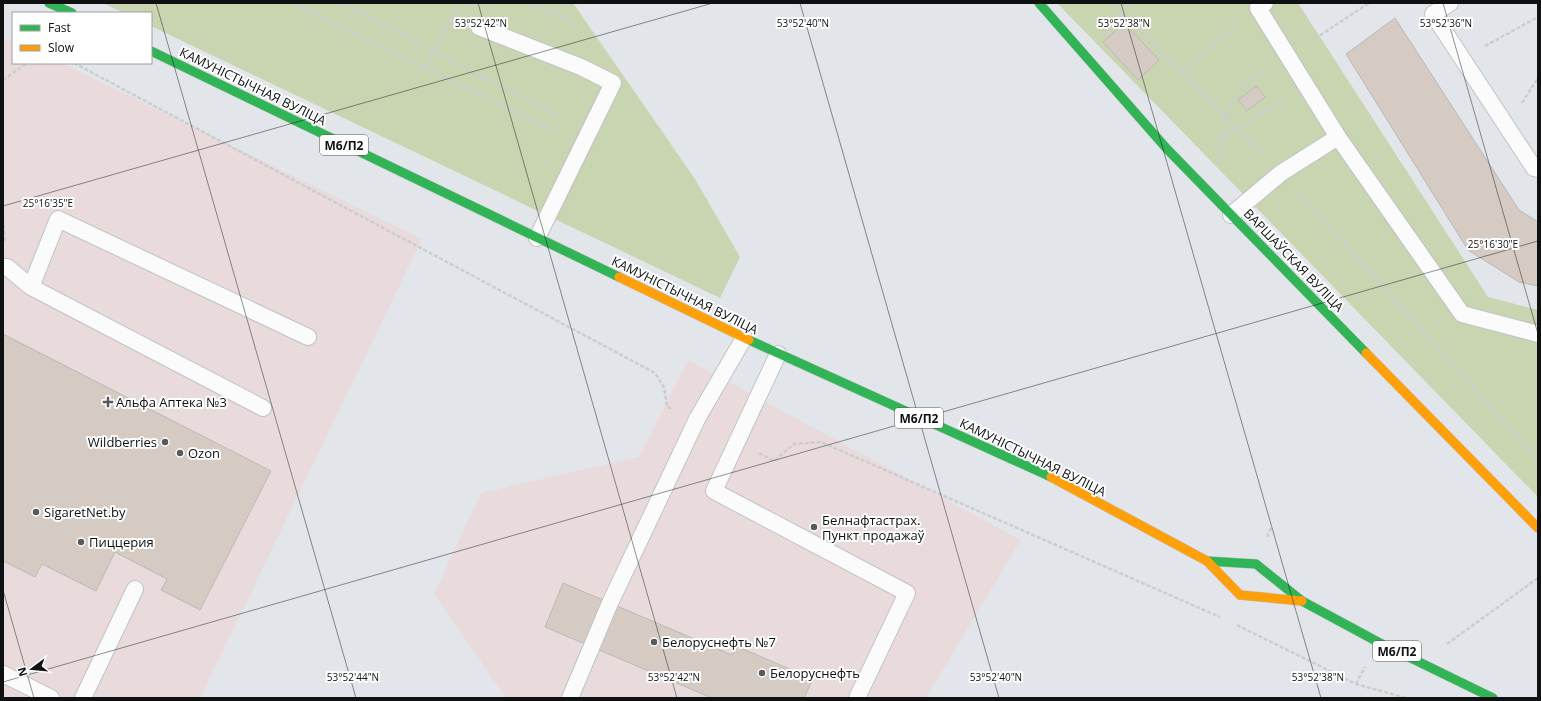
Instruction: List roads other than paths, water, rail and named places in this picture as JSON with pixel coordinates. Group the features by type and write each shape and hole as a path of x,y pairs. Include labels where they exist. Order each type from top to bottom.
{"main road":[{"path":"49,3 70,12"},
{"name":"ВАРШАЎСКАЯ ВУЛІЦА","path":"1039,3 1167,149 1538,528"},
{"name":"КАМУНІСТЫЧНАЯ ВУЛІЦА","path":"152,51 744,338 1060,482 1207,562 1240,595 1302,601"},
{"name":"КАМУНІСТЫЧНАЯ ВУЛІЦА","path":"1207,562 1256,564 1302,601 1378,642 1493,698"}],"lane":[{"path":"1450,3 1433,14 1534,168 1538,169"},
{"path":"1262,5 1288,56 1338,137 1462,314 1538,334"},
{"path":"479,27 580,67 613,83 537,238"},
{"path":"1232,215 1281,173 1338,137"},
{"path":"31,287 58,219 308,337"},
{"path":"3,267 8,267 31,287 263,408"},
{"path":"570,698 610,603 697,419 744,338"},
{"path":"778,354 714,491 907,593 857,698"},
{"path":"83,698 135,589"},
{"path":"3,674 51,698"}],"place":[{"name":"Альфа Аптека №3","path":"108,402"},
{"name":"Wildberries","path":"165,442"},
{"name":"Ozon","path":"180,453"},
{"name":"SigaretNet.by","path":"36,512"},
{"name":"Белнафтастрах. Пункт продажаў","path":"814,527"},
{"name":"Пиццерия","path":"81,542"},
{"name":"Белоруснефть №7","path":"654,642"},
{"name":"Белоруснефть","path":"762,673"}]}
